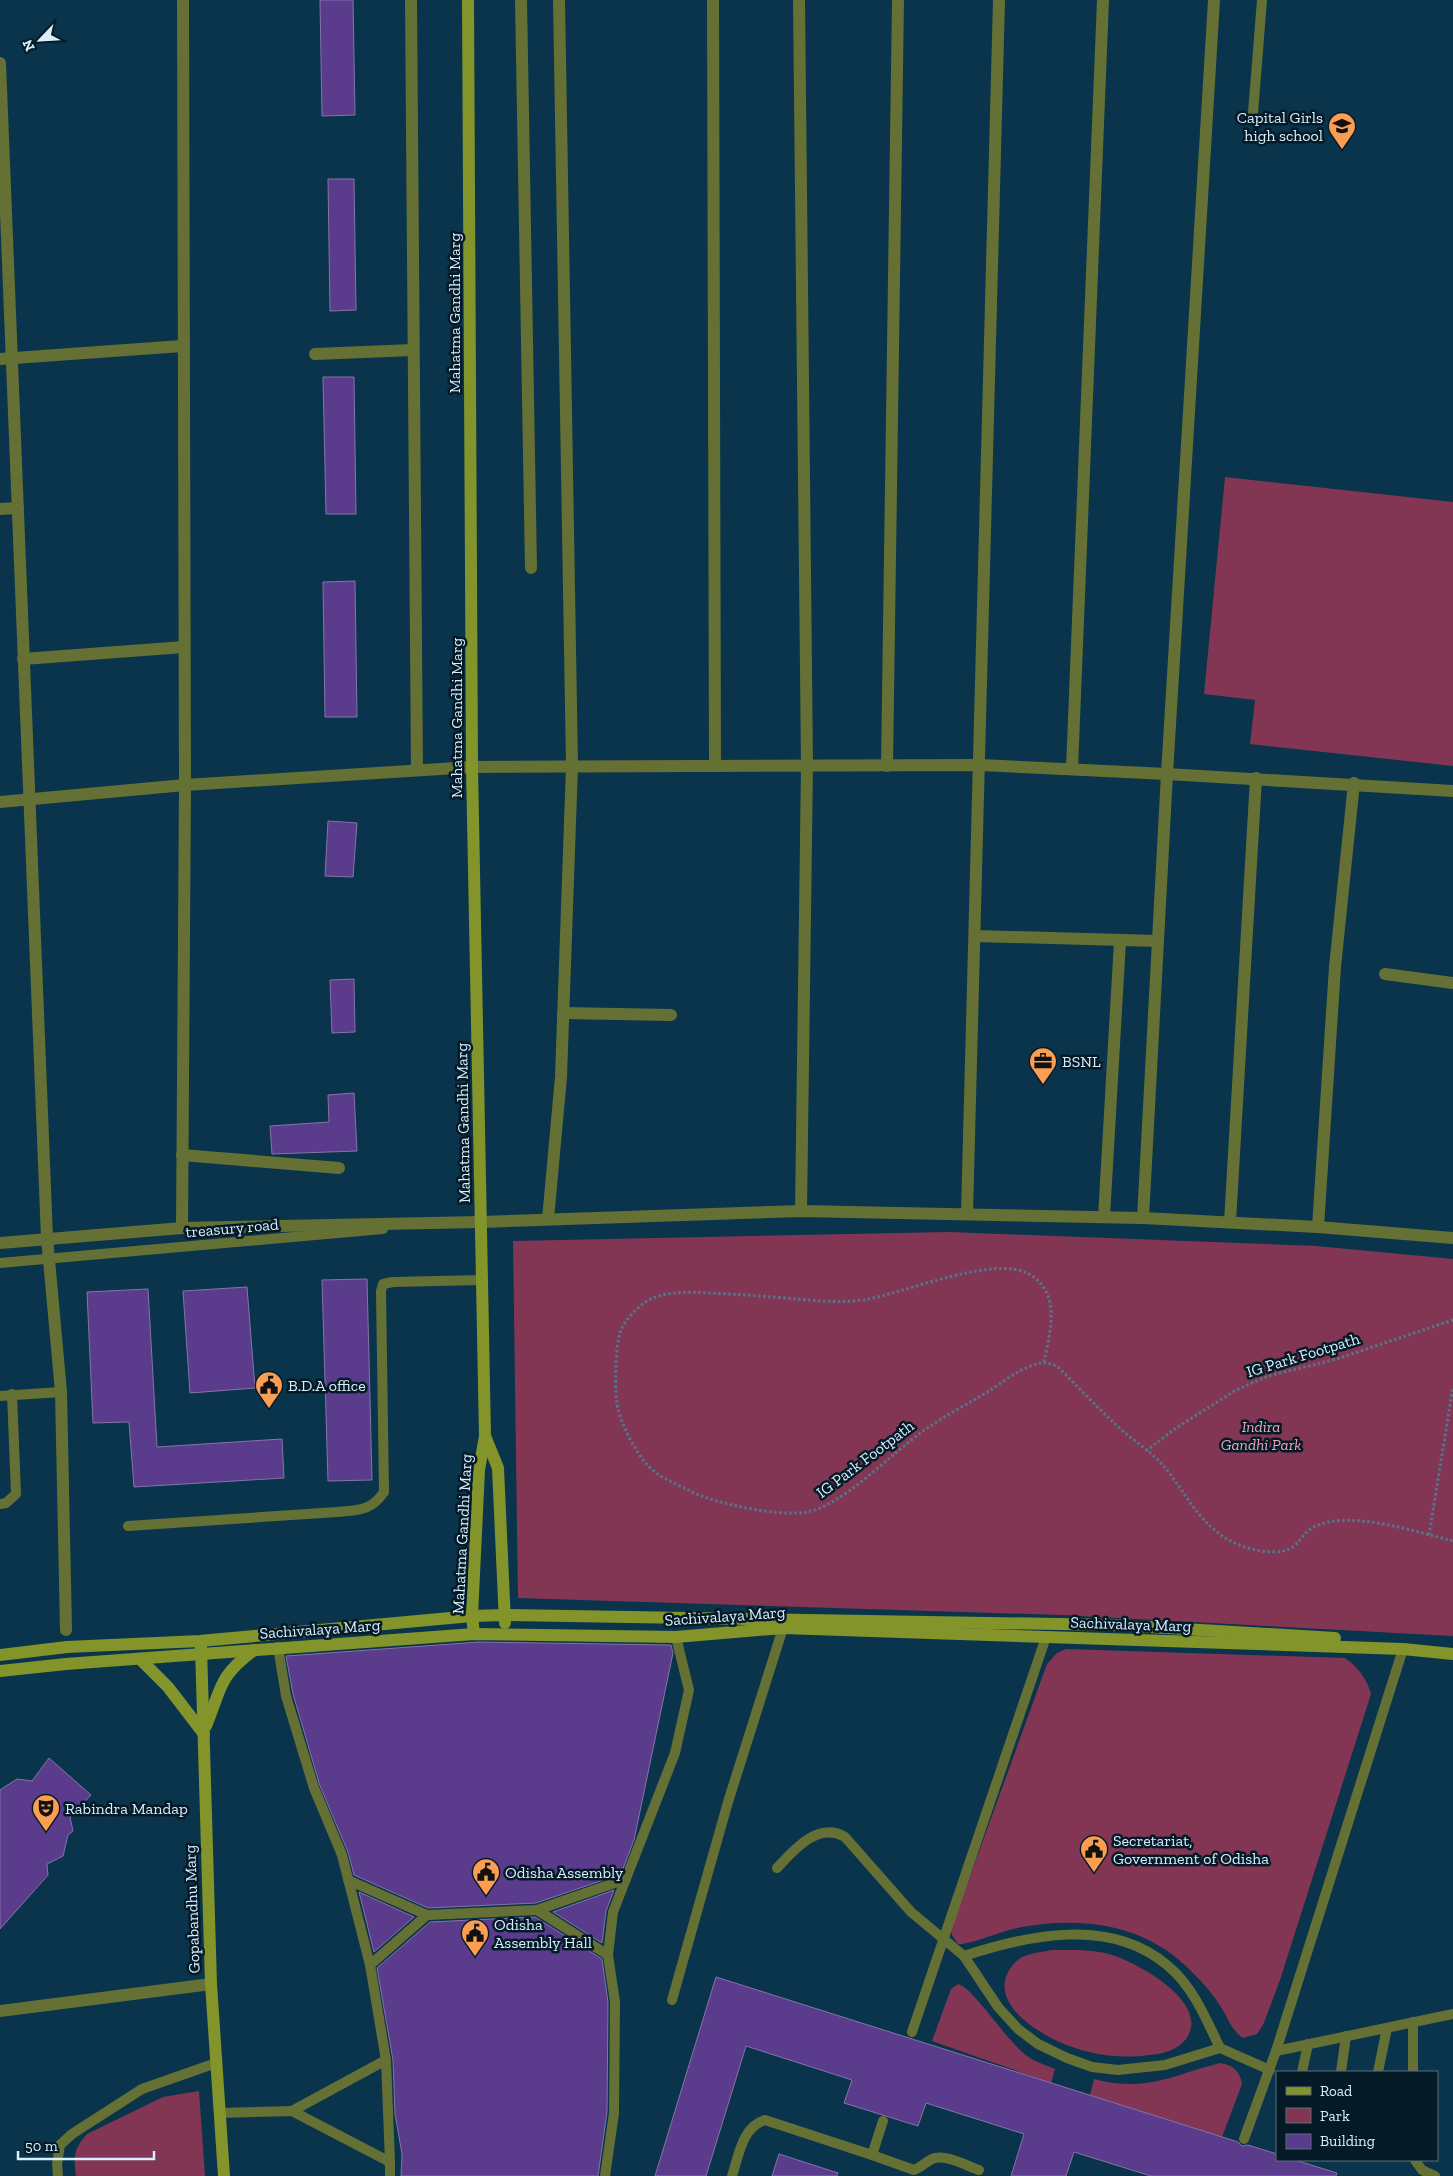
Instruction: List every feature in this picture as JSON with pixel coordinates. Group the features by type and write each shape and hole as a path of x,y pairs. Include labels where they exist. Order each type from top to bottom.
{"street":[{"path":"182,0 185,785 182,1228"},
{"path":"411,0 417,770"},
{"name":"Mahatma Gandhi Marg","path":"468,0 472,767 485,1436 479,1470 472,1616 474,1634"},
{"path":"521,0 531,568"},
{"path":"548,1220 561,1077 572,766 559,0"},
{"path":"713,0 715,765"},
{"path":"798,0 807,765 800,1211"},
{"path":"887,766 898,0"},
{"path":"967,1213 999,0"},
{"path":"1072,769 1103,0"},
{"path":"1142,1218 1214,0"},
{"path":"0,63 6,359 18,508 47,1238 61,1392 66,1630"},
{"path":"6,359 182,346"},
{"path":"315,354 413,350"},
{"path":"0,509 18,508"},
{"path":"23,659 184,647"},
{"path":"0,802 185,785 417,770 472,767 572,766 980,765 1354,783 1453,791"},
{"path":"1230,1222 1256,778"},
{"path":"1318,1227 1335,967 1354,783"},
{"path":"975,936 1158,941"},
{"path":"1104,1217 1120,941"},
{"path":"1385,974 1453,983"},
{"path":"563,1013 671,1014"},
{"path":"182,1155 340,1168"},
{"path":"0,1244 47,1238 182,1228 481,1222 800,1211 1142,1218 1318,1227 1453,1238"},
{"name":"Mahatma Gandhi Marg","path":"485,1436 498,1468 506,1634"},
{"name":"Sachivalaya Marg","path":"0,1654 67,1647 200,1641 472,1616 505,1615 1117,1625 1453,1646"},
{"name":"Sachivalaya Marg","path":"0,1670 474,1634 676,1637 783,1628 1403,1649 1453,1654"},
{"name":"Gopabandhu Marg","path":"200,1641 202,1655 211,1984 224,2176"},
{"path":"204,1734 224,1678 234,1665 254,1650"},
{"path":"140,1659 168,1687 204,1734"},
{"path":"0,2011 211,1984"}],"lane":[{"path":"1253,113 1262,0"},
{"name":"treasury road","path":"0,1263 466,1222"},
{"path":"128,1526 360,1510 376,1504 384,1492 381,1291 383,1284 393,1282 482,1280"},
{"path":"0,1396 61,1392"},
{"path":"0,1504 6,1503 16,1494 12,1394"},
{"path":"672,2000 728,1802 783,1628"},
{"path":"605,2176 614,2113 615,2002 608,1955 613,1912 675,1753 689,1690 676,1637"},
{"path":"912,2032 1046,1637"},
{"path":"278,1648 286,1696 314,1788 342,1855 370,1965 386,2060 390,2176"},
{"path":"1244,2139 1270,2070 1403,1649"},
{"path":"777,1868 800,1844 813,1836 824,1832 836,1832 845,1837 912,1912 964,1956 998,2007 1018,2029 1038,2044 1067,2058 1092,2067 1118,2070 1165,2066 1220,2048"},
{"path":"348,1880 427,1915 537,1910 626,1879"},
{"path":"537,1910 608,1955"},
{"path":"370,1965 427,1915"},
{"path":"964,1956 1000,1944 1037,1937 1084,1934 1119,1940 1146,1951 1168,1965 1199,2004 1220,2048 1270,2070"},
{"path":"1276,2051 1453,2014"},
{"path":"1413,2022 1413,2071"},
{"path":"1378,2071 1387,2028"},
{"path":"1340,2071 1346,2036"},
{"path":"1302,2071 1308,2044"},
{"path":"220,2113 292,2111 386,2060"},
{"path":"58,2176 57,2164 60,2145 72,2134 142,2089 216,2063"},
{"path":"292,2111 390,2162"},
{"path":"732,2176 745,2136 751,2127 765,2120 914,2170 932,2159 941,2157 979,2170"},
{"path":"872,2155 883,2121"},
{"path":"1416,2161 1422,2170 1435,2176"}],"path":[{"name":"IG Park Footpath","path":"997,1268 1015,1269 1028,1273 1040,1282 1052,1304 1051,1328 1044,1362 1024,1368 923,1431 830,1505 808,1512 779,1514 741,1506 698,1495 661,1476 654,1472 636,1449 624,1428 617,1407 617,1354 620,1331 629,1316 651,1299 677,1292 772,1297 824,1303 864,1299 964,1274 997,1268"},
{"name":"IG Park Footpath","path":"1146,1451 1176,1428 1236,1390 1268,1376 1337,1359 1453,1320"},
{"path":"1044,1362 1057,1366 1117,1426 1161,1464 1217,1532 1250,1548 1272,1552 1286,1551 1297,1546 1314,1526 1330,1521 1390,1525 1453,1541"},
{"path":"1428,1535 1453,1387"}],"green space":[{"path":"1225,477 1453,502 1453,766 1250,744 1255,700 1204,694"},
{"name":"Indira Gandhi Park","path":"949,1232 1316,1246 1453,1259 1453,1636 1062,1615 518,1598 513,1241"},
{"path":"1066,1649 1345,1658 1358,1669 1367,1683 1371,1694 1280,1980 1263,2025 1257,2034 1243,2038 1239,2035 1215,1998 1192,1972 1174,1956 1135,1934 1092,1924 1069,1923 1022,1927 963,1944 958,1944 952,1935 951,1929 1047,1664 1057,1653"},
{"path":"1052,1950 1085,1950 1105,1953 1150,1973 1166,1984 1189,2011 1191,2025 1186,2039 1174,2049 1159,2054 1124,2057 1087,2052 1064,2044 1036,2029 1011,2006 1005,1987 1006,1977 1012,1966 1022,1957"},
{"path":"958,1984 972,1995 1019,2049 1033,2060 1055,2069 1051,2083 932,2041 951,1989"},
{"path":"1220,2063 1235,2069 1240,2076 1242,2084 1222,2137 1090,2095 1094,2079 1112,2083 1144,2083 1158,2081"},
{"path":"199,2091 205,2176 76,2176 77,2149 87,2134 163,2097"}],"building":[{"path":"320,0 353,0 355,115 322,116"},
{"path":"328,179 354,179 356,310 330,311"},
{"path":"323,377 354,377 356,514 326,514"},
{"path":"355,581 357,717 325,717 323,582"},
{"path":"328,821 357,823 353,877 325,876"},
{"path":"354,979 355,1032 332,1033 330,980"},
{"path":"354,1093 357,1151 272,1154 270,1126 329,1122 328,1095"},
{"path":"367,1279 372,1480 328,1481 322,1280"},
{"path":"247,1287 255,1388 190,1393 183,1291"},
{"path":"148,1289 157,1447 282,1439 284,1478 134,1487 129,1422 93,1423 87,1292"},
{"path":"479,1642 671,1645 673,1653 634,1840 621,1874 536,1903 428,1908 354,1875 348,1852 320,1786 293,1694 286,1656"},
{"path":"49,1758 91,1795 70,1817 73,1831 68,1835 63,1856 47,1864 48,1875 0,1929 0,1790 17,1779 32,1781"},
{"path":"614,1890 606,1911 602,1943 553,1912"},
{"path":"359,1892 414,1917 374,1952"},
{"path":"535,1917 602,1959 608,2002 607,2112 598,2176 401,2176 402,2154 395,2114 393,2060 377,1968 430,1922"},
{"path":"716,1977 1238,2142 1242,2146 1248,2145 1276,2154 1276,2161 1298,2161 1337,2173 1336,2176 1151,2176 1074,2152 1066,2176 1011,2176 1024,2134 926,2103 918,2126 844,2103 852,2080 746,2046 706,2176 655,2176"},
{"path":"779,2154 838,2173 837,2176 772,2176"}],"place":[{"name":"Capital Girls high school","path":"1342,150"},
{"name":"BSNL","path":"1043,1085"},
{"name":"B.D.A office","path":"269,1409"},
{"name":"Rabindra Mandap","path":"46,1832"},
{"name":"Secretariat, Government of Odisha","path":"1094,1873"},
{"name":"Odisha Assembly","path":"486,1896"},
{"name":"Odisha Assembly Hall","path":"475,1957"}]}
